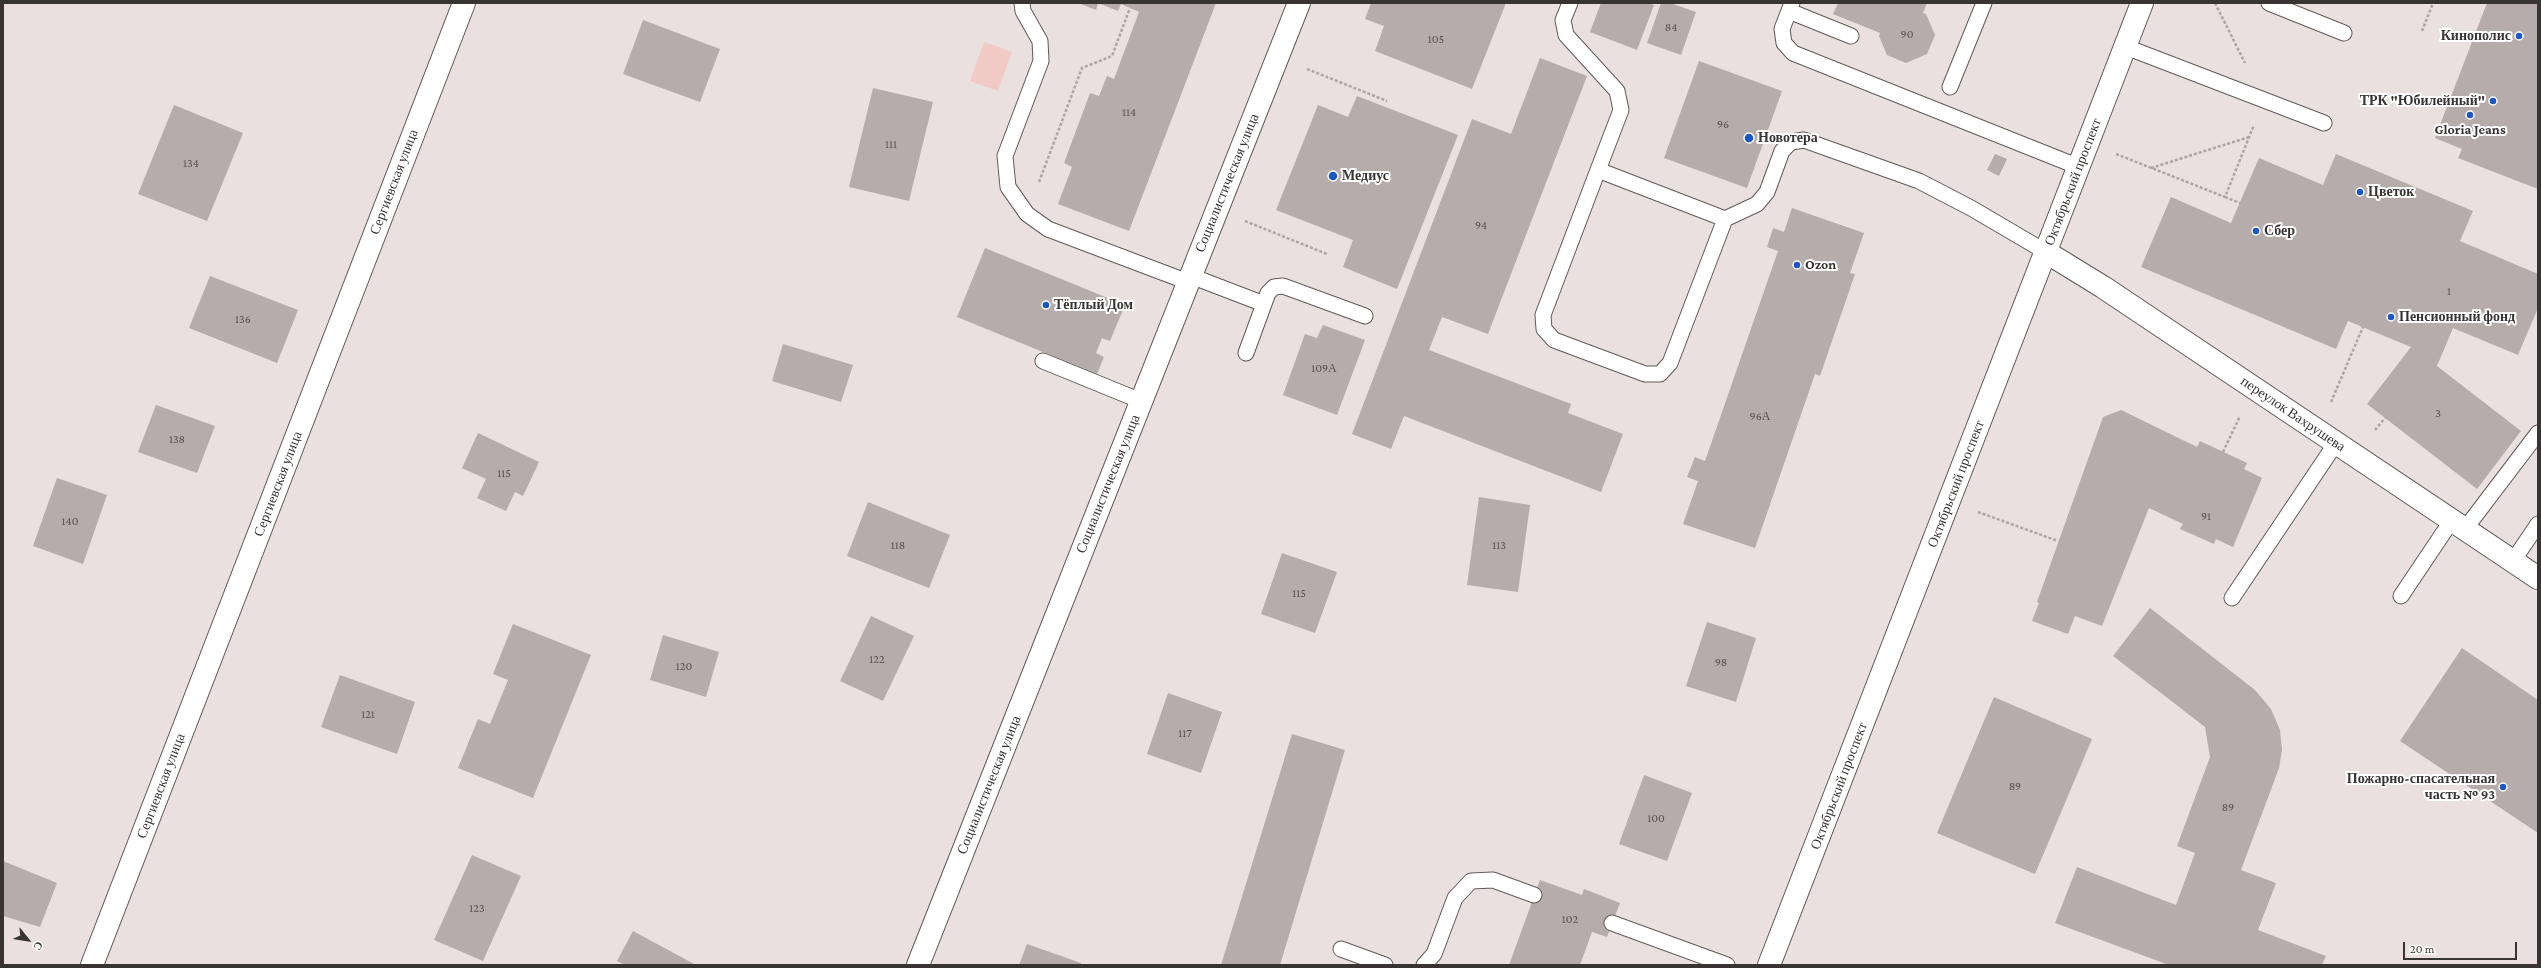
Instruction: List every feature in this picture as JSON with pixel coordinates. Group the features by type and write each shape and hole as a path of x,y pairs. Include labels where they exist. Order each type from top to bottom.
{"street":[{"name":"Сергиевская улица","path":"92,965 464,3"},
{"name":"Социалистическая улица","path":"918,965 1299,3"},
{"name":"Октябрьский проспект","path":"1769,965 2142,3"},
{"name":"переулок Вахрушева","path":"2046,252 2103,287 2538,578"}],"lane":[{"path":"1022,3 1022,11 1040,41 1041,62 1005,156 1008,187 1027,214 1048,229 1264,304"},
{"path":"1570,3 1563,20 1566,35 1617,91 1621,110 1543,315 1544,329 1554,340 1645,374 1660,374 1670,363 1725,219 1756,204 1767,192 1782,151 1791,142 1804,140 1919,181 1971,208 2046,252"},
{"path":"1950,87 1984,3"},
{"path":"2269,3 2344,33"},
{"path":"1851,36 1790,7 1782,28 1784,43 1793,53 2079,167"},
{"path":"2126,47 2324,123"},
{"path":"1598,170 1725,219"},
{"path":"1246,353 1268,293 1274,287 1283,286 1365,316"},
{"path":"1043,361 1141,401"},
{"path":"2401,596 2458,525 2538,433"},
{"path":"2232,598 2336,443"},
{"path":"2513,561 2538,524"},
{"path":"1424,965 1434,954 1455,898 1471,881 1493,880 1534,895"},
{"path":"1612,923 1728,965"},
{"path":"1341,949 1385,965"}],"path":[{"path":"2422,31 2432,3"},
{"path":"1044,171 1082,68 1112,56 1130,8"},
{"path":"1277,57 1388,101"},
{"path":"2150,168 2250,137"},
{"path":"2088,143 2240,203"},
{"path":"2225,197 2240,160"},
{"path":"1217,210 1327,254"},
{"path":"2329,406 2363,326"},
{"path":"2223,452 2243,410"},
{"path":"2372,435 2385,418"},
{"path":"1978,512 2058,541"}],"shaded area":[{"path":"984,42 1012,52 998,91 970,81"}],"building":[{"path":"1078,3 1098,3 1096,10"},
{"path":"1098,3 1216,3 1129,231 1058,204 1072,167 1064,163 1090,93 1099,96 1107,76 1114,79 1139,12 1121,4 1118,11"},
{"path":"1371,3 1506,3 1472,89 1375,51 1384,26 1365,19"},
{"path":"1601,3 1648,3 1654,5 1637,50 1590,32"},
{"path":"1661,3 1670,3 1696,12 1681,55 1647,43"},
{"path":"1838,3 1927,3 1923,13 1926,14 1935,35 1927,54 1906,63 1887,55 1879,36 1880,33 1833,14"},
{"name":"ТРК \"Юбилейный\"","path":"2487,3 2538,3 2538,189 2458,158 2462,149 2435,138"},
{"path":"643,20 720,49 700,102 623,74"},
{"path":"1540,58 1587,76 1488,334 1442,317 1429,350 1571,404 1568,413 1623,434 1601,492 1404,416 1391,449 1352,434 1472,119 1511,134"},
{"path":"1699,61 1782,91 1747,188 1664,158"},
{"path":"873,88 933,102 909,201 849,187"},
{"path":"1357,96 1458,135 1397,289 1343,267 1353,240 1276,210 1318,105 1348,117"},
{"path":"174,105 243,133 207,221 138,194"},
{"path":"1995,154 2007,159 1999,176 1987,170"},
{"path":"2336,154 2473,211 2460,241 2538,274 2538,308 2518,355 2453,328 2437,366 2521,431 2477,489 2367,404 2411,347 2348,321 2336,349 2141,267 2171,197 2231,223 2259,158 2323,185"},
{"path":"1792,208 1864,233 1850,273 1855,274 1820,376 1815,374 1755,548 1683,524 1698,481 1687,477 1695,457 1705,461 1778,251 1767,247 1773,228 1784,232"},
{"path":"985,248 1125,305 1110,341 1102,338 1096,353 1104,357 1097,374 957,317"},
{"path":"210,276 298,310 277,363 189,328"},
{"path":"1323,325 1365,340 1337,415 1283,395 1305,334 1317,338"},
{"path":"783,344 853,365 841,402 772,381"},
{"path":"156,405 215,426 197,473 138,452"},
{"path":"2121,410 2197,447 2200,441 2247,463 2244,469 2262,478 2233,547 2216,539 2214,544 2180,529 2183,524 2149,508 2102,626 2075,616 2068,634 2032,621 2039,603 2037,602 2103,417"},
{"path":"478,433 539,462 523,496 515,492 506,511 477,498 486,479 462,468"},
{"path":"57,478 107,495 83,564 33,546"},
{"path":"1479,497 1530,505 1518,592 1467,585"},
{"path":"868,502 950,535 929,588 847,556"},
{"path":"1282,553 1337,572 1315,633 1261,614"},
{"path":"2150,608 2255,690 2271,709 2280,730 2282,750 2279,768 2241,870 2276,883 2258,930 2326,956 2322,965 2169,965 2055,923 2077,867 2176,905 2195,853 2177,846 2210,757 2205,727 2113,656"},
{"path":"871,616 914,636 883,701 840,681"},
{"path":"1707,622 1756,638 1736,702 1686,686"},
{"path":"513,624 591,655 533,798 458,768 478,719 490,724 508,680 493,674"},
{"path":"663,635 719,652 706,697 650,680"},
{"name":"Пожарно-спасательная часть № 93","path":"2462,648 2538,700 2538,833 2400,741"},
{"path":"340,675 415,702 397,754 321,727"},
{"path":"1168,693 1222,712 1201,773 1147,754"},
{"path":"1994,697 2092,739 2035,874 1937,833"},
{"path":"1292,734 1345,750 1280,965 1221,965"},
{"path":"1644,775 1692,793 1667,861 1619,844"},
{"path":"472,855 521,876 483,961 434,940"},
{"path":"3,861 57,883 40,927 3,916"},
{"path":"1540,880 1582,895 1584,889 1620,903 1607,937 1592,932 1580,965 1509,965"},
{"path":"633,931 696,965 625,965 617,961"},
{"path":"1027,944 1081,963 1080,965 1019,965"}],"place":[{"name":"Кинополис","path":"2519,36"},
{"name":"ТРК \"Юбилейный\"","path":"2493,101"},
{"name":"Gloria Jeans","path":"2470,115"},
{"name":"Новотера","path":"1749,138"},
{"name":"Медиус","path":"1333,176"},
{"name":"Цветок","path":"2360,192"},
{"name":"Сбер","path":"2256,231"},
{"name":"Ozon","path":"1797,265"},
{"name":"Тёплый Дом","path":"1046,305"},
{"name":"Пенсионный фонд","path":"2391,317"},
{"name":"Пожарно-спасательная часть № 93","path":"2503,787"}]}
